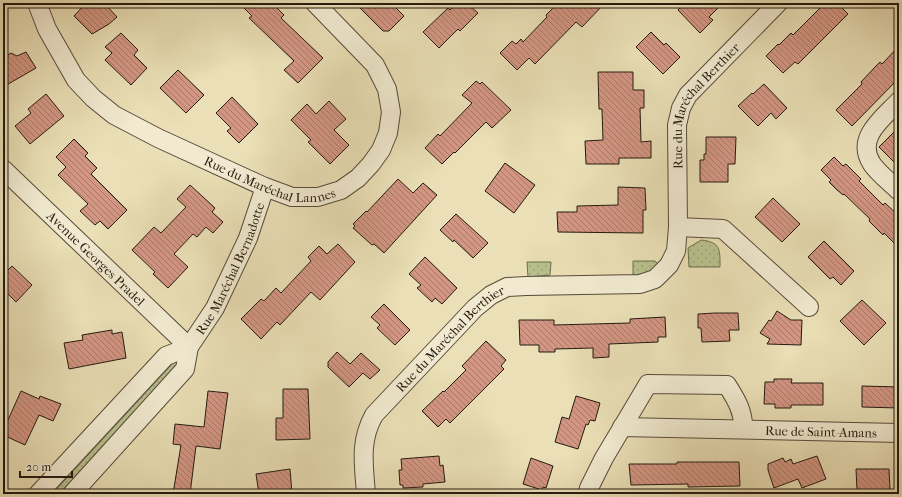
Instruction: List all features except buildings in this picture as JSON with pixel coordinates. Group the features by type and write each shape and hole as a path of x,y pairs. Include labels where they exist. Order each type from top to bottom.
{"street":[{"name":"Rue du Maréchal Lannes","path":"37,3 47,29 76,80 93,98 114,115 158,138 265,188 292,197 318,197 341,190 358,178 371,164 388,133 391,112 387,89 375,65 315,3"},
{"name":"Rue du Maréchal Berthier","path":"366,494 364,442 369,425 374,415 475,308 491,295 507,287 640,284 655,279 669,265 676,251 678,227 677,125 681,108 688,95 778,3"},
{"path":"899,102 873,128 869,135 867,145 868,154 872,165 899,191"},
{"name":"Avenue Georges Pradel","path":"3,169 189,347"},
{"name":"Rue Maréchal Bernadotte","path":"72,494 185,369 189,347 215,308 248,238 265,188"},
{"path":"678,227 724,229 809,307"},
{"name":"Rue Maréchal Bernadotte","path":"38,494 166,356 189,347"},
{"path":"588,494 589,488 604,458 648,384 727,385 739,404 744,420 743,429"},
{"name":"Rue de Saint-Amans","path":"622,427 899,433"}],"green space":[{"path":"701,240 708,241 716,245 720,256 720,267 689,267 688,248"},
{"path":"633,261 655,261 659,265 649,274 633,276"},
{"path":"527,262 551,262 550,275 528,277"},
{"path":"174,362 178,362 177,367 59,494 52,494"}]}
